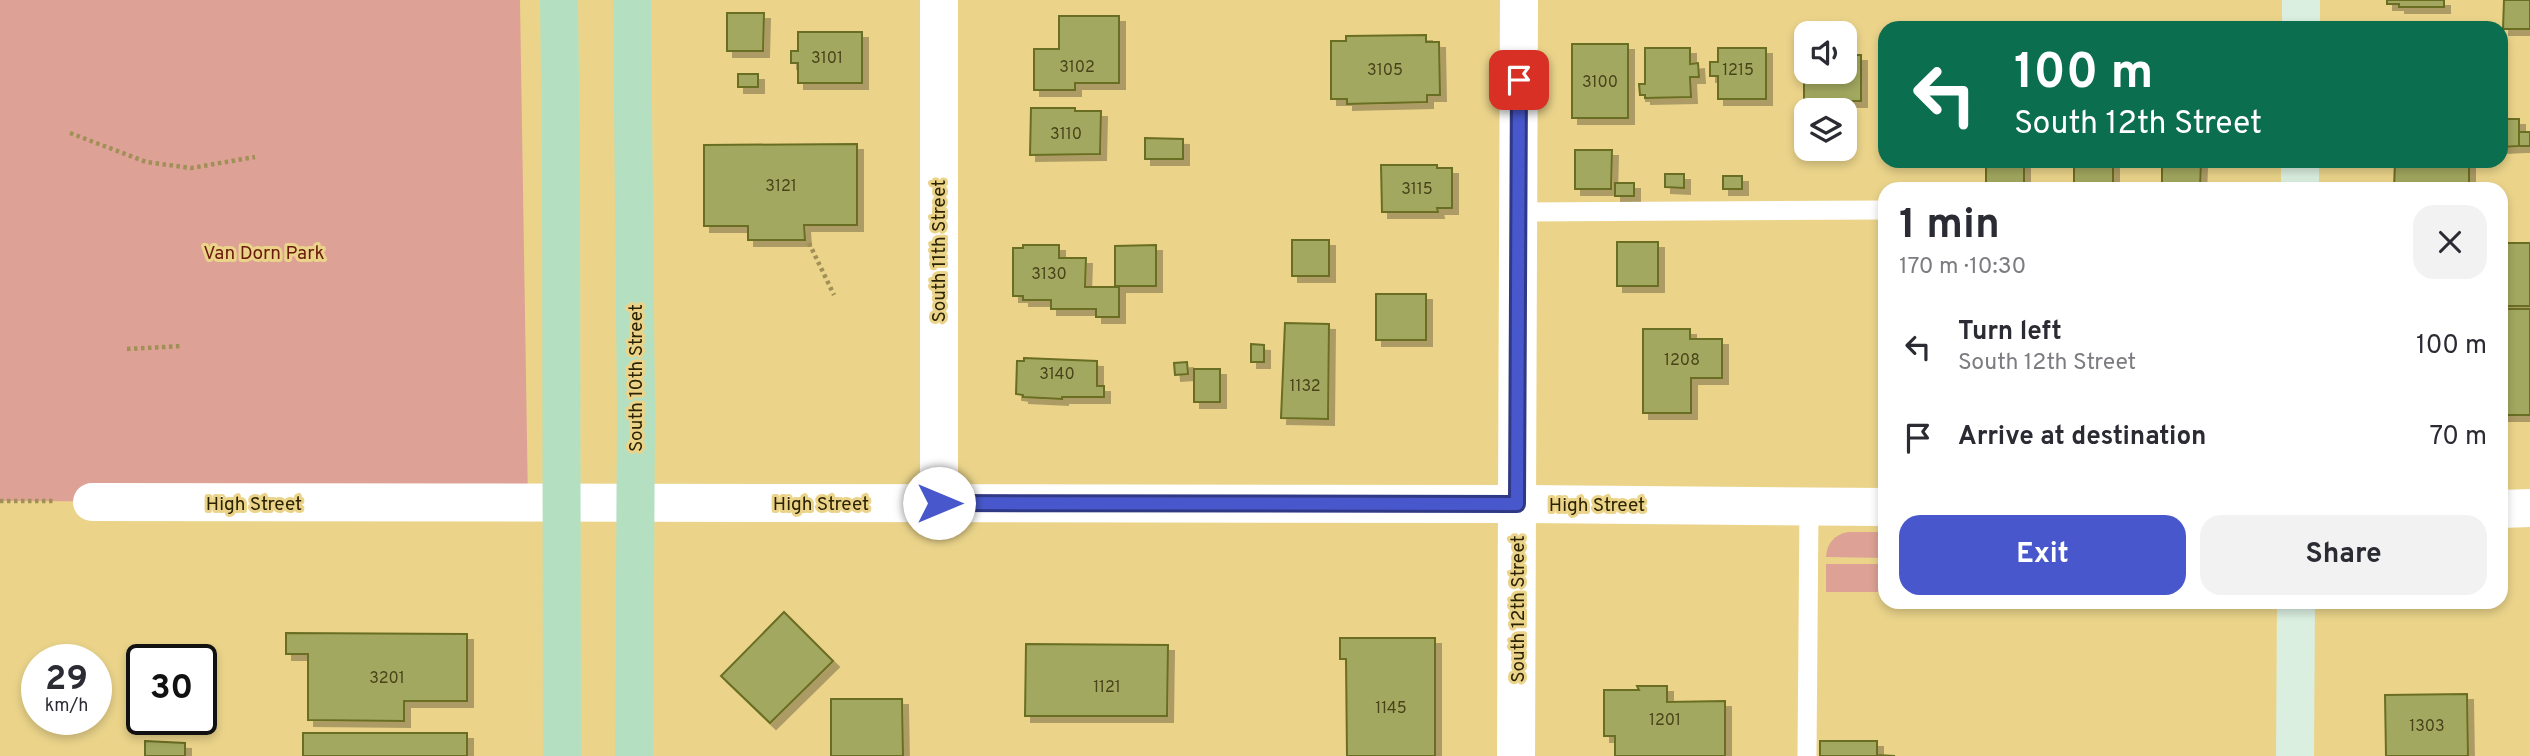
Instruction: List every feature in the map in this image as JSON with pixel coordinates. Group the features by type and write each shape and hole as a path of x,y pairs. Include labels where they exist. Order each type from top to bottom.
{"main road":[{"path":"559,0 562,756"},
{"name":"South 10th Street","path":"632,0 634,756"},
{"path":"2301,0 2301,21"},
{"path":"2295,756 2296,609"}],"street":[{"name":"South 11th Street","path":"939,0 939,503"},
{"name":"South 12th Street","path":"1516,756 1519,0"},
{"name":"High Street","path":"92,502 1878,507"},
{"path":"2508,509 2530,508"}],"lane":[{"path":"1518,212 1878,211"},
{"path":"1807,756 1809,506"}],"path":[{"path":"70,133 146,162 191,167 255,157"},
{"path":"809,243 834,295"},
{"path":"127,349 182,346"},
{"path":"0,501 92,502"}],"green space":[{"name":"Van Dorn Park","path":"0,0 520,0 528,503 0,501"},
{"path":"1848,532 1878,532 1878,558 1826,557 1832,540"},
{"path":"1826,564 1878,564 1878,592 1826,592"}],"building":[{"path":"2387,0 2444,0 2444,7 2399,7 2399,4 2387,4"},
{"path":"2504,0 2530,0 2530,29 2508,29 2508,21 2503,21"},
{"path":"727,13 764,13 763,51 727,51"},
{"path":"1059,16 1119,16 1119,83 1075,83 1075,90 1034,90 1034,49 1059,49"},
{"path":"798,32 862,32 862,83 798,83 798,63 791,63 791,51 798,51"},
{"path":"1426,35 1426,42 1439,42 1440,95 1427,95 1427,102 1347,104 1347,99 1331,99 1331,41 1346,41 1346,36"},
{"path":"1572,44 1628,44 1628,118 1572,118"},
{"path":"1645,48 1690,48 1690,64 1698,63 1699,77 1690,77 1691,97 1645,98 1645,95 1640,95 1639,84 1645,84"},
{"path":"1718,48 1766,48 1766,99 1718,99 1718,76 1710,76 1710,62 1718,62"},
{"path":"1857,55 1861,55 1861,101 1857,101 1857,98 1804,98 1804,84 1857,84"},
{"path":"738,74 758,74 758,87 738,87"},
{"path":"1031,108 1101,111 1100,154 1030,155"},
{"path":"2508,119 2519,119 2519,146 2508,147"},
{"path":"2519,132 2530,132 2530,146 2519,146"},
{"path":"1145,138 1183,139 1183,159 1145,159"},
{"path":"857,144 857,225 804,225 805,240 748,240 748,226 704,226 704,145"},
{"path":"1575,150 1612,150 1611,189 1575,189"},
{"path":"1381,165 1437,165 1437,168 1452,168 1452,208 1437,208 1438,212 1382,212"},
{"path":"1986,168 2024,168 2024,182 1986,182"},
{"path":"2074,168 2113,168 2113,182 2074,182"},
{"path":"2162,168 2201,168 2200,182 2162,182"},
{"path":"2395,168 2469,168 2469,182 2394,182"},
{"path":"1665,174 1684,174 1684,188 1665,187"},
{"path":"1723,176 1742,176 1742,189 1723,189"},
{"path":"1615,183 1634,183 1634,196 1615,196"},
{"path":"1292,240 1329,240 1329,276 1292,276"},
{"path":"1617,242 1658,242 1658,286 1617,286"},
{"path":"2508,243 2530,243 2530,306 2508,306"},
{"path":"1023,245 1059,245 1059,258 1086,258 1085,287 1119,287 1119,317 1096,317 1096,309 1051,309 1051,300 1023,300 1023,296 1013,296 1013,248 1023,248"},
{"path":"1156,245 1156,286 1115,286 1115,246"},
{"path":"1376,294 1426,294 1426,340 1376,340"},
{"path":"2508,309 2530,309 2530,415 2508,415"},
{"path":"1285,323 1329,324 1328,419 1281,418"},
{"path":"1643,329 1690,329 1690,339 1722,339 1722,378 1691,378 1691,413 1643,413"},
{"path":"1251,344 1264,345 1264,362 1251,362"},
{"path":"1024,358 1097,361 1097,386 1104,386 1104,397 1062,399 1023,397 1016,394 1017,361 1024,361"},
{"path":"1187,362 1188,374 1175,375 1174,363"},
{"path":"1194,369 1220,369 1220,402 1194,402"},
{"path":"784,612 833,661 770,723 721,676"},
{"path":"286,633 467,634 467,701 404,701 404,721 308,720 308,654 286,654"},
{"path":"1340,638 1435,638 1435,756 1347,756 1346,659 1340,659"},
{"path":"1026,644 1168,645 1167,716 1025,716"},
{"path":"1637,686 1667,686 1667,702 1725,701 1725,756 1615,756 1615,736 1604,736 1604,690 1639,690"},
{"path":"2467,694 2468,756 2386,756 2385,695"},
{"path":"831,699 902,699 903,756 831,756"},
{"path":"303,733 467,733 467,756 303,756"},
{"path":"145,741 185,743 185,756 145,756"},
{"path":"1820,741 1877,741 1877,755 1895,756 1820,756"}],"route":[{"path":"939,503 1517,504 1519,80"}]}
